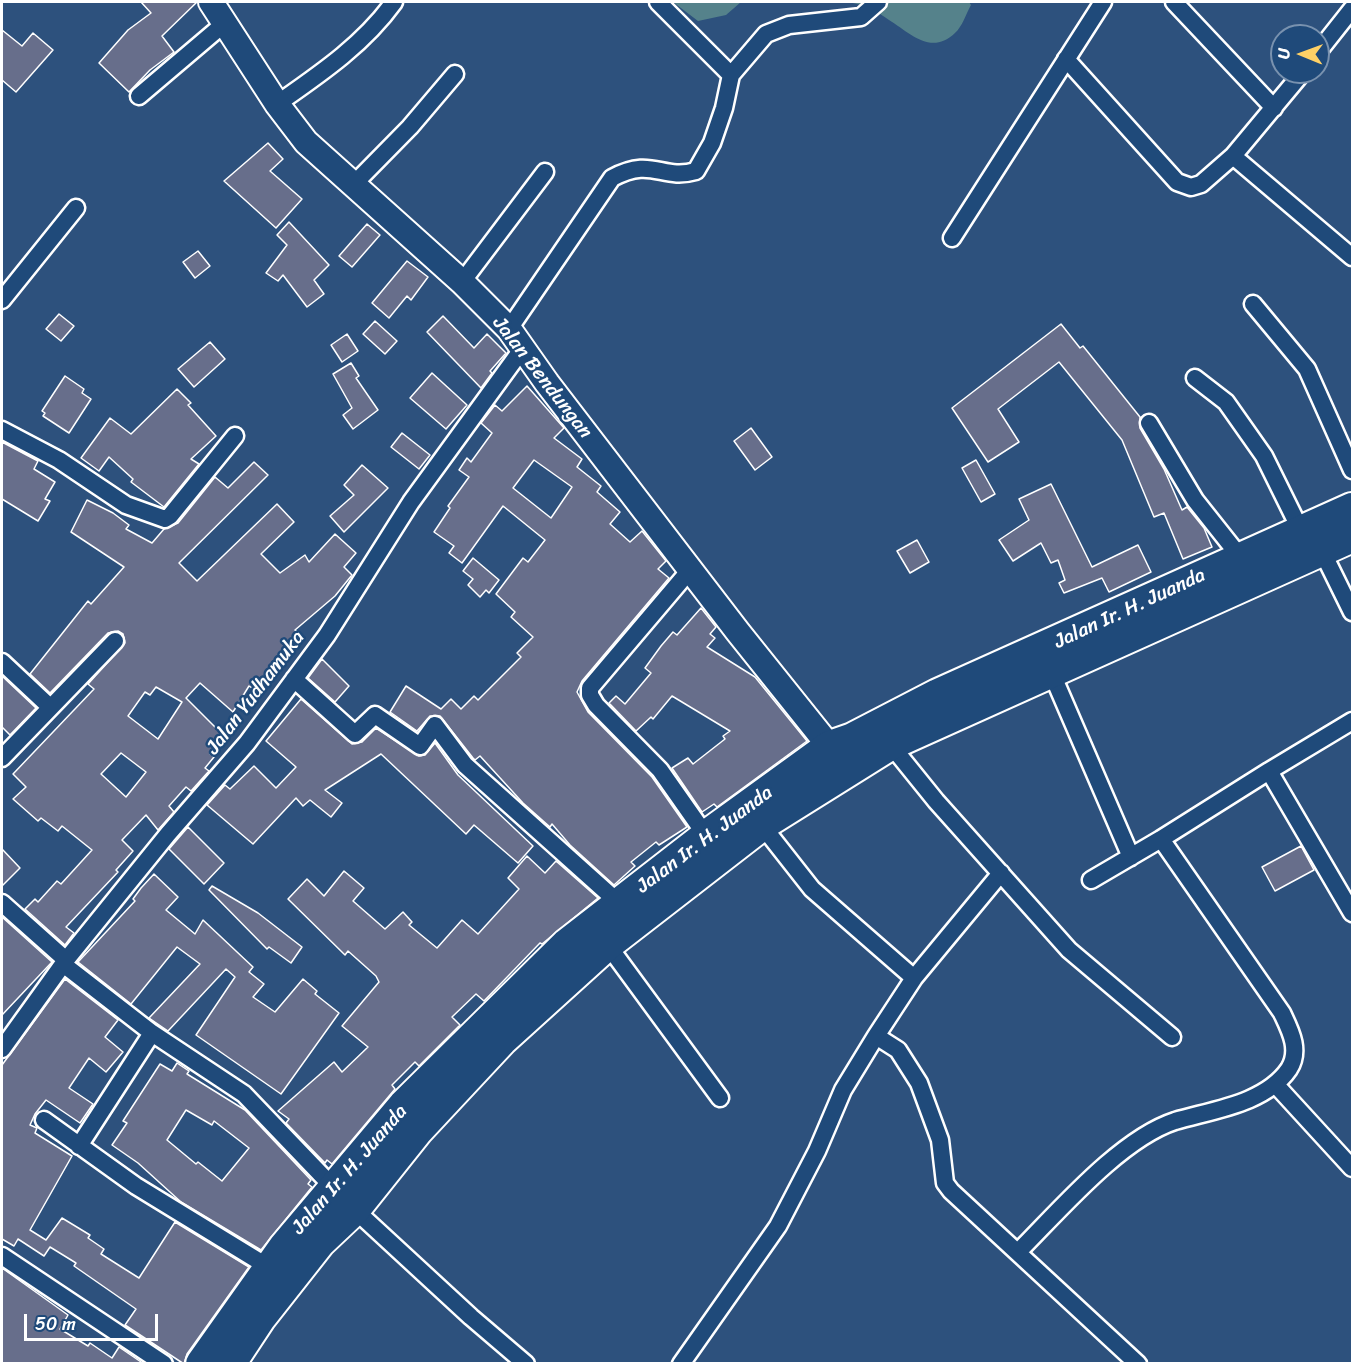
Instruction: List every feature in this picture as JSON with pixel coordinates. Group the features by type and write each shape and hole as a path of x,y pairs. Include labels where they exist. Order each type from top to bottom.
{"highway":[{"name":"Jalan Ir. H. Juanda","path":"223,1363 270,1268 344,1198 377,1177 453,1090 501,1040 830,747 853,739 938,695 1046,660 1311,541 1353,509"},
{"name":"Jalan Ir. H. Juanda","path":"223,1363 319,1242 344,1198 404,1106 567,945 707,837 754,816 1241,558 1311,541 1353,536"}],"street":[{"name":"Jalan Bendungan","path":"211,2 276,104 306,142 462,282 516,339 546,383 830,747"},
{"path":"276,104 351,50 379,22 394,2"},
{"path":"658,2 731,75 766,34 789,25 861,17 878,2"},
{"path":"952,238 1103,2"},
{"path":"1174,2 1274,108"},
{"path":"1330,37 1353,9"},
{"path":"139,96 225,23"},
{"path":"1066,59 1177,182 1191,187 1201,184 1233,156 1293,84"},
{"path":"354,185 410,127 455,74"},
{"name":"Jalan Yudhamuka","path":"2,1049 64,962 168,834 247,743 327,635 516,339 612,178 628,169 646,166 682,175 696,171 712,143 724,108 731,75"},
{"path":"1233,156 1353,257"},
{"path":"462,282 545,172"},
{"path":"2,300 76,208"},
{"path":"1253,304 1307,369 1353,470"},
{"path":"1195,378 1226,402 1264,456 1353,612"},
{"path":"1149,423 1196,500 1241,558"},
{"path":"2,430 59,460 126,505 165,519 171,516 235,436"},
{"path":"690,570 590,688 590,695 596,705 660,770 707,837"},
{"path":"2,758 115,641"},
{"path":"1046,660 1131,857"},
{"path":"2,662 51,707"},
{"path":"294,679 355,734 375,715 420,746 435,725 465,765 620,904"},
{"path":"1091,880 1353,721"},
{"path":"890,744 936,801 1069,950 1172,1037"},
{"path":"1269,771 1353,913"},
{"path":"754,816 812,889 914,978"},
{"path":"1018,1252 1101,1170 1146,1135 1175,1121 1231,1107 1275,1084 1291,1067 1295,1041 1282,1013 1161,839"},
{"path":"681,1364 778,1226 818,1151 843,1090 876,1036 914,978 1001,873"},
{"path":"2,903 64,962 152,1033 244,1094 344,1198 471,1317 526,1364"},
{"path":"607,944 720,1098"},
{"path":"79,1146 152,1033"},
{"path":"876,1036 898,1050 919,1083 943,1150 945,1183 1138,1364"},
{"path":"1275,1084 1353,1168"},
{"path":"44,1120 136,1186 270,1268"},
{"path":"2,1256 164,1364"}],"green space":[{"path":"673,2 741,2 726,15 698,21"},
{"path":"846,2 969,2 971,5 955,33 946,40 929,42 913,36 874,11"}],"building":[{"path":"141,2 197,2 162,36 174,52 150,70 129,92 99,63 128,30 151,13"},
{"path":"2,30 22,46 33,33 53,50 16,92 2,80"},
{"path":"268,143 283,159 270,171 302,199 276,228 224,181"},
{"path":"289,222 329,265 314,280 324,294 307,307 283,275 278,281 266,273 287,245 277,235"},
{"path":"367,224 380,235 352,267 339,256"},
{"path":"198,251 210,266 195,278 183,262"},
{"path":"407,261 428,277 411,300 407,296 389,318 372,303"},
{"path":"59,314 74,326 61,341 46,329"},
{"path":"443,316 474,348 487,334 506,353 490,371 492,373 481,388 427,332"},
{"path":"375,321 397,341 385,354 363,334"},
{"path":"1061,324 1080,348 1083,346 1140,417 1140,428 1164,469 1182,510 1187,507 1204,528 1212,547 1183,559 1164,513 1154,517 1122,440 1059,362 998,409 1019,442 988,462 952,408"},
{"path":"347,334 358,351 342,362 331,345"},
{"path":"210,342 225,359 194,387 178,369"},
{"path":"351,363 359,376 356,378 378,410 353,429 343,415 352,408 333,374"},
{"path":"432,373 467,405 446,429 410,398"},
{"path":"65,376 84,389 82,393 91,399 69,433 43,416 45,413 42,411"},
{"path":"527,386 564,428 554,438 582,459 577,467 601,486 597,492 620,512 610,524 630,542 642,531 666,561 658,569 669,578 582,681 577,692 588,712 652,777 687,827 659,845 656,842 631,862 635,866 614,885 570,845 552,824 550,827 523,803 480,756 475,760 440,716 430,716 417,731 390,712 406,686 441,709 451,699 461,709 474,696 478,700 521,657 517,653 533,637 511,617 515,612 496,594 523,558 528,562 545,540 503,506 462,563 449,553 454,546 434,532 450,508 448,506 469,477 459,470 467,458 471,462 492,433 481,423 495,405 502,411","holes":["534,460 572,487 551,518 513,488"]},
{"path":"177,389 191,403 188,405 216,436 191,459 199,464 164,507 131,482 133,479 109,457 99,471 81,458 110,418 131,434"},
{"path":"751,428 772,457 755,470 734,441"},
{"path":"402,433 430,455 419,469 391,447"},
{"path":"2,442 38,461 34,469 55,482 45,499 50,501 38,521 2,499"},
{"path":"976,460 995,494 981,502 962,468"},
{"path":"254,462 268,475 179,563 197,581 277,504 294,522 261,554 280,573 305,555 309,562 335,534 356,553 344,567 352,575 335,596 295,630 299,634 273,663 255,690 249,686 233,712 200,683 186,698 224,736 210,754 214,757 205,768 209,771 191,791 186,787 169,806 174,812 158,830 146,815 122,840 133,851 116,870 118,872 66,927 74,933 65,945 25,909 35,899 38,902 57,881 61,884 92,850 62,826 58,831 41,818 38,821 13,799 26,787 13,774 94,689 88,684 125,643 123,634 118,631 108,633 50,693 30,674 88,601 91,604 124,567 71,532 87,500 113,513 129,525 126,529 152,543 164,529 178,523 215,477 228,488","holes":["156,687 182,702 158,739 128,716 145,692 150,695","121,753 146,772 126,797 101,774"]},
{"path":"362,465 388,488 344,532 330,516 354,495 344,485"},
{"path":"1051,484 1092,567 1138,545 1151,572 1109,592 1102,578 1064,593 1059,583 1065,580 1058,560 1051,563 1041,543 1013,561 999,540 1029,520 1019,499"},
{"path":"917,540 929,562 910,573 897,551"},
{"path":"473,558 499,580 489,593 486,590 480,597 468,585 473,579 463,571"},
{"path":"701,608 716,627 710,634 715,638 707,647 755,677 807,741 717,807 714,804 702,812 672,768 688,758 693,764 725,739 723,736 730,731 672,696 653,719 651,717 636,731 609,703 616,696 625,704 651,673 645,668 661,646 673,632 677,635"},
{"path":"322,659 349,686 335,702 308,678"},
{"path":"2,676 36,708 10,735 2,727"},
{"path":"301,699 352,744 362,742 376,728 419,756 425,755 435,743 458,775 533,846 518,863 474,825 466,834 381,754 325,790 342,803 331,817 310,800 303,806 296,798 253,844 207,805 225,785 230,789 254,766 276,788 296,767 266,741"},
{"path":"188,827 224,863 204,884 169,849"},
{"path":"1301,846 1314,870 1275,891 1262,867"},
{"path":"2,849 20,868 2,886"},
{"path":"527,856 545,873 556,861 598,898 542,944 540,943 484,1001 476,994 452,1017 460,1025 419,1066 415,1062 392,1085 395,1089 332,1164 327,1160 325,1163 286,1123 289,1119 278,1111 334,1062 342,1072 368,1047 342,1026 379,982 376,976 348,951 345,955 288,899 307,879 324,896 344,871 364,888 353,901 385,929 403,912 412,922 409,925 437,948 462,920 478,934 519,889 508,878"},
{"path":"154,874 178,897 166,910 195,934 203,920 253,967 249,972 264,984 253,997 275,1012 303,979 317,991 315,994 339,1013 281,1094 196,1035 235,977 226,969 168,1031 149,1018 200,964 177,947 131,1004 78,962 135,901 133,899"},
{"path":"212,886 258,913 302,947 291,963 269,947 267,949 209,890"},
{"path":"2,917 52,962 2,1015"},
{"path":"65,979 118,1020 105,1037 123,1052 106,1072 89,1058 69,1088 93,1104 80,1123 46,1100 35,1114 30,1125 37,1128 35,1133 72,1156 30,1230 46,1240 62,1218 90,1235 88,1238 104,1249 101,1254 139,1278 175,1222 249,1267 187,1354 184,1364 125,1325 136,1309 74,1266 76,1263 50,1247 44,1256 18,1239 14,1246 2,1239 2,1065"},
{"path":"177,1063 189,1071 187,1074 245,1110 311,1180 308,1184 312,1187 261,1250 181,1202 138,1163 112,1145 127,1123 123,1121 160,1064 172,1071","holes":["186,1110 212,1125 214,1121 249,1148 222,1181 198,1162 196,1164 167,1140"]},
{"path":"2,1268 68,1315 60,1329 88,1346 90,1343 112,1358 119,1347 144,1364 2,1364"}]}
